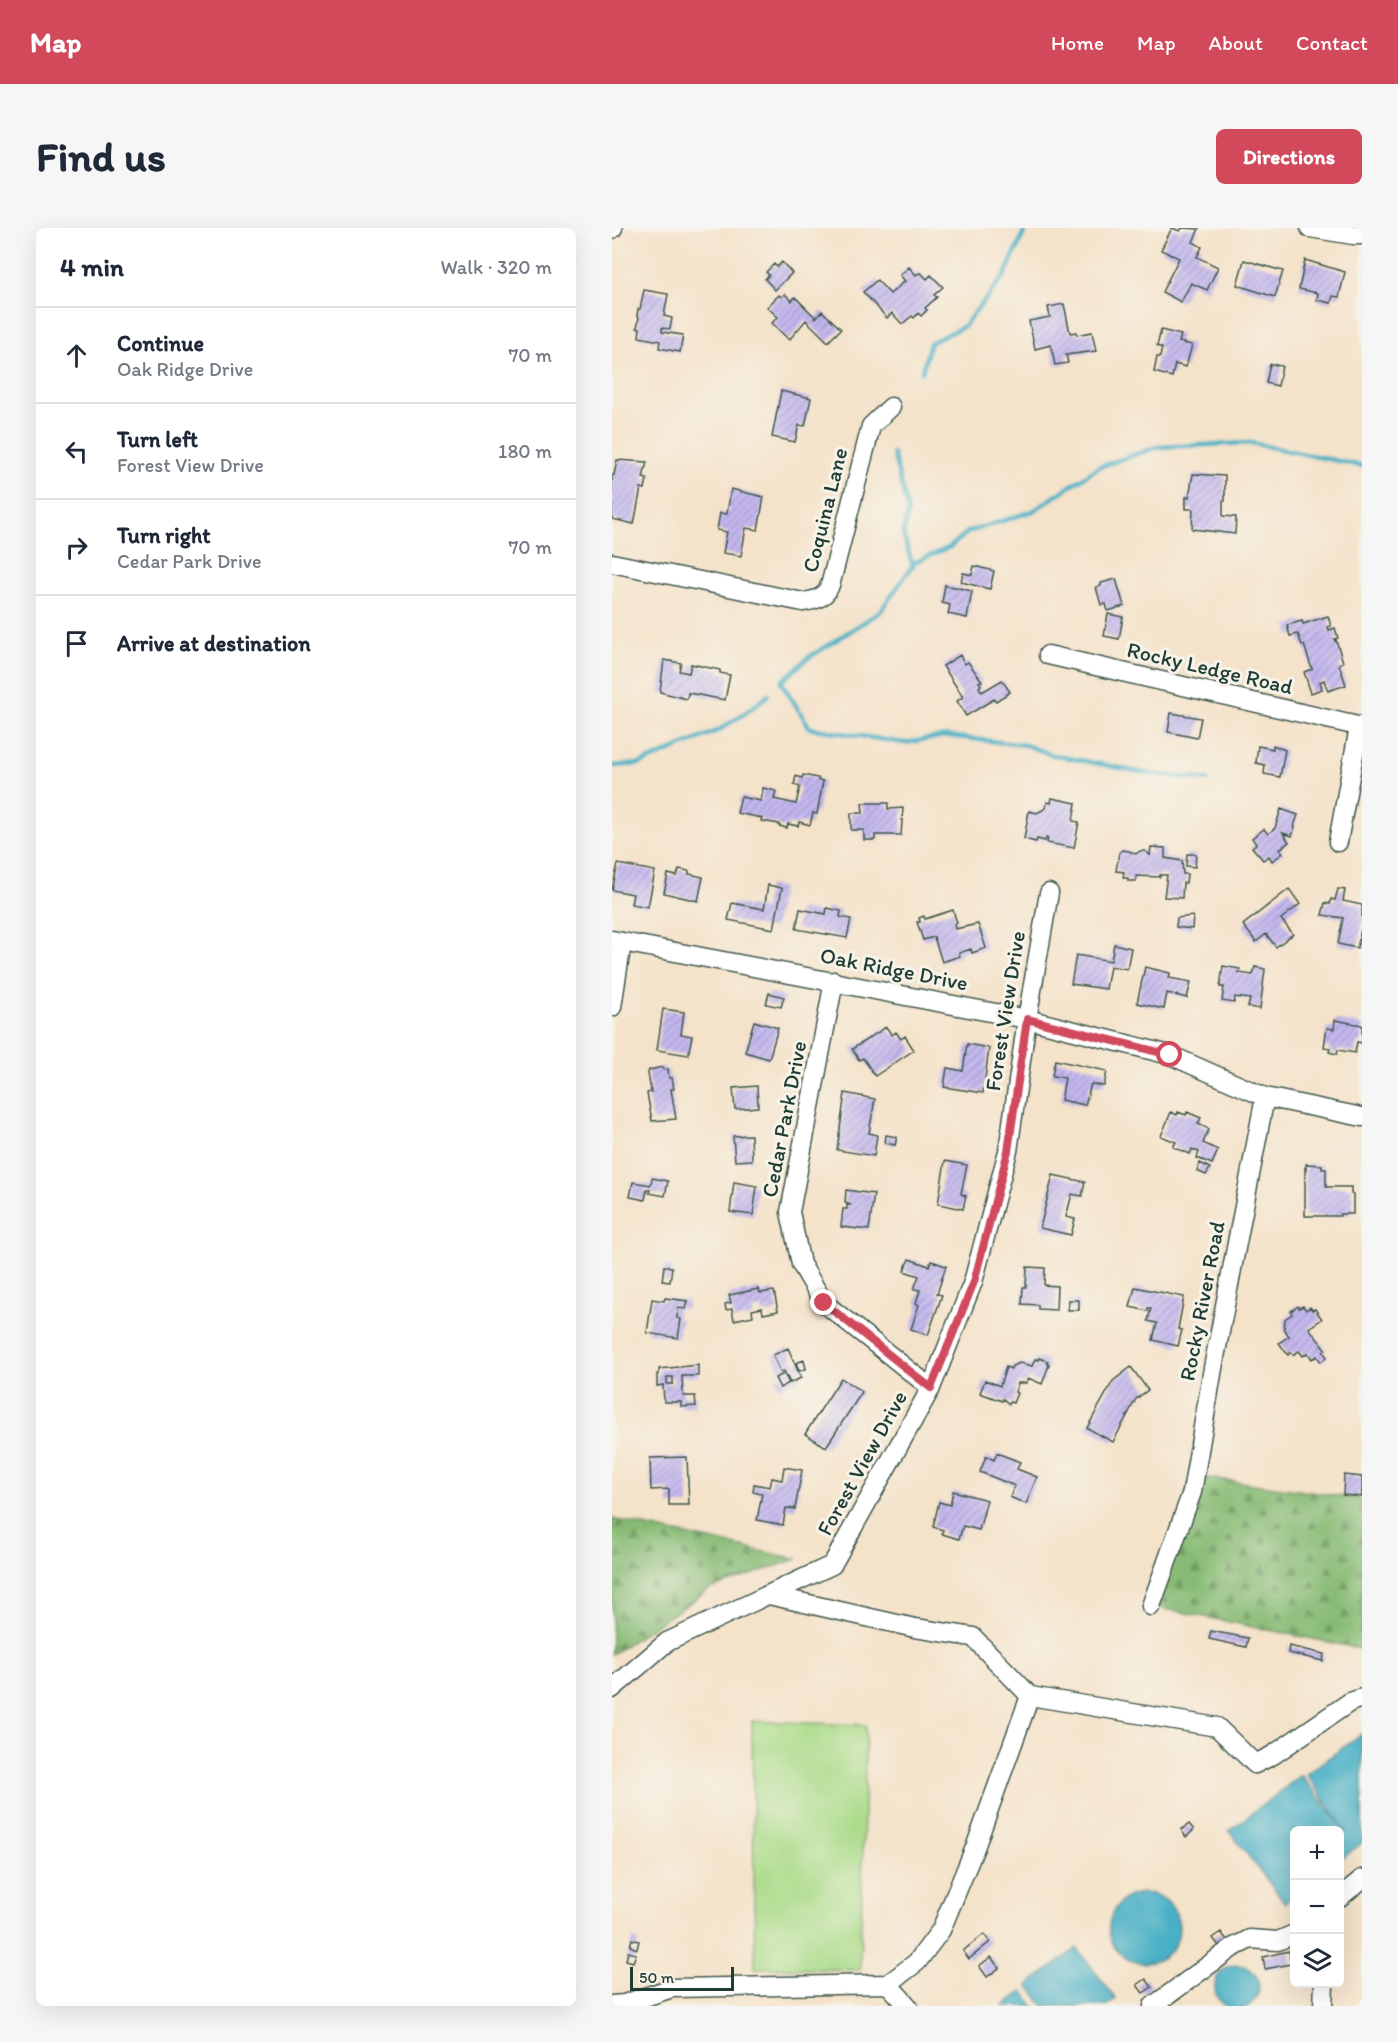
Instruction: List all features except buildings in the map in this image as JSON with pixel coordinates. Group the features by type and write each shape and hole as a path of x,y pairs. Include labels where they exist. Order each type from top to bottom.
{"street":[{"path":"1310,228 1362,235"},
{"name":"Coquina Lane","path":"612,563 802,602 822,597 829,590 871,426 891,406"},
{"name":"Rocky Ledge Road","path":"1048,655 1361,727"},
{"path":"1338,842 1361,727"},
{"name":"Forest View Drive","path":"612,1689 667,1642 832,1565 931,1388 974,1282 1008,1151 1027,1019 1049,893"},
{"path":"612,1007 617,941"},
{"name":"Oak Ridge Drive","path":"617,941 1027,1019 1170,1055 1265,1097"},
{"name":"Cedar Park Drive","path":"834,981 790,1212 801,1264 824,1303 931,1388"},
{"path":"1265,1097 1362,1117"},
{"name":"Rocky River Road","path":"1151,1606 1192,1492 1213,1368 1265,1097"},
{"path":"768,1595 915,1628 974,1637 1030,1696 1217,1727 1254,1764 1273,1755 1350,1701 1362,1698"},
{"path":"612,2006 672,1988 888,1984 917,1962 941,1930 976,1845 1030,1696"},
{"path":"1344,1894 1362,1879"},
{"path":"1153,2006 1250,1939 1278,1941 1290,1936"},
{"path":"888,1984 908,2006"},
{"path":"1323,2006 1324,1988"}],"green space":[{"path":"1195,1476 1362,1499 1362,1649 1151,1606"},
{"path":"612,1519 797,1559 710,1589 612,1654"},
{"path":"752,1721 866,1725 860,1970 755,1968"}],"water":[{"path":"1362,1734 1362,1843 1344,1857 1344,1829 1347,1833 1344,1826 1306,1774"},
{"path":"1301,1775 1341,1826 1290,1826 1290,1899 1285,1903 1229,1831"},
{"path":"1144,1893 1163,1899 1173,1909 1179,1928 1173,1947 1163,1957 1144,1963 1125,1957 1115,1947 1109,1928 1115,1909 1125,1899"},
{"path":"1077,1948 1116,1999 1106,2006 1044,2006 1028,1985"},
{"path":"1237,1965 1253,1971 1259,1987 1253,2003 1237,2009 1221,2003 1215,1987 1221,1971"},
{"path":"1023,1991 1034,2006 1003,2006"}],"waterway":[{"path":"922,372 930,343 964,326 1005,275 1026,228"},
{"path":"1208,780 1146,773 1053,755 1025,745 947,736 904,743 810,728 781,682 808,658 880,612 915,562 950,547 968,532 1033,511 1099,467 1157,447 1251,443 1362,466"},
{"path":"893,453 908,511 903,534 913,566"},
{"path":"612,766 640,764 719,730 768,695"}],"route":[{"path":"824,1303 931,1388 974,1282 1008,1151 1027,1019 1170,1055"}]}
